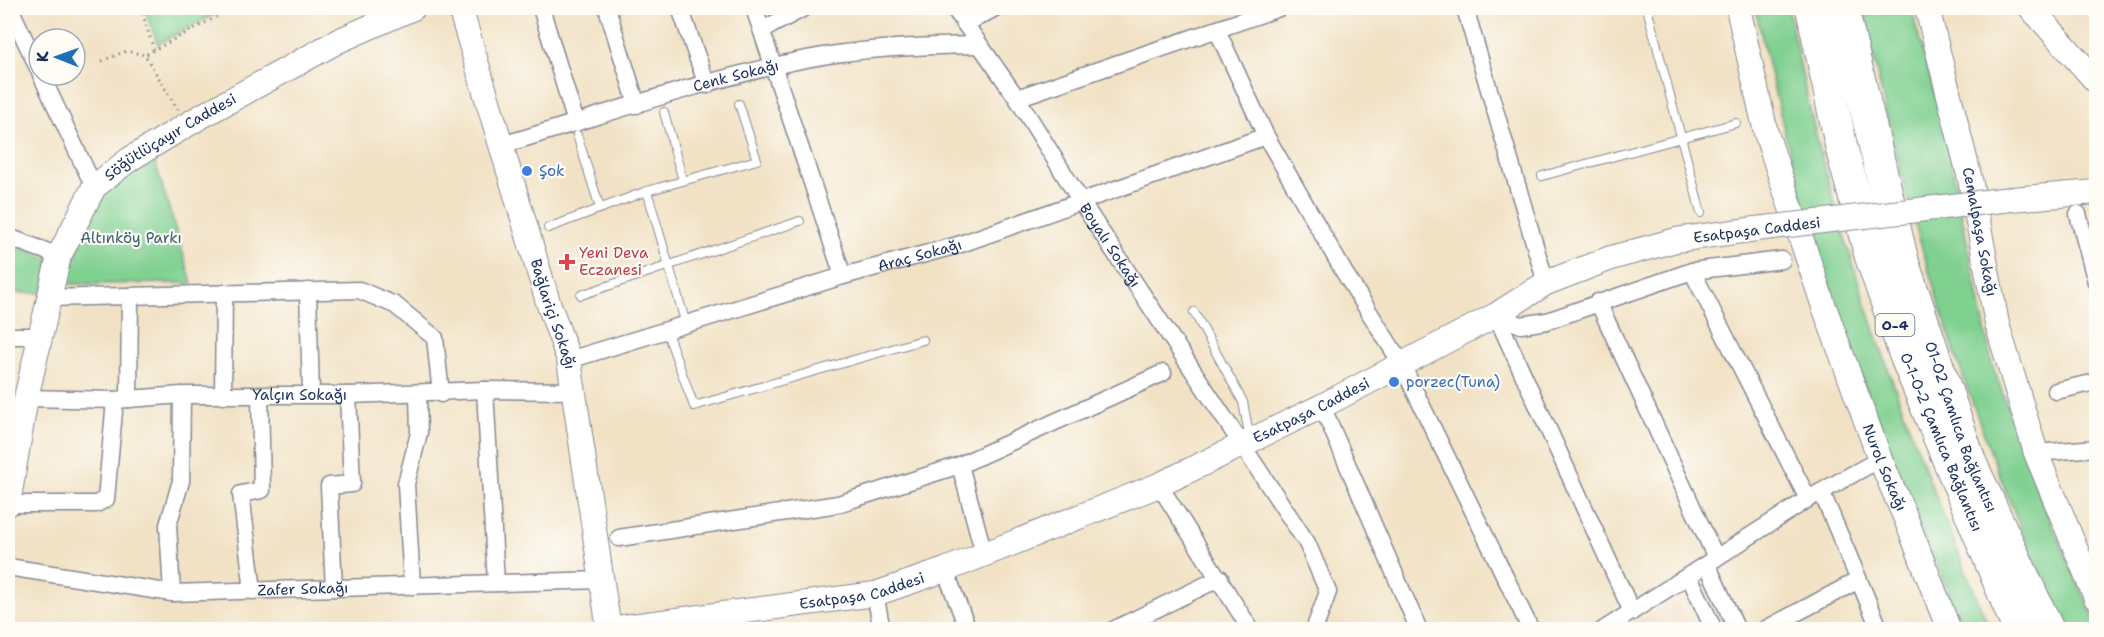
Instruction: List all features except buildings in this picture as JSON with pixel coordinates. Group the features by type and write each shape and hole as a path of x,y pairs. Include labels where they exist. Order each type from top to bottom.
{"highway":[{"name":"O-1-O-2 Çamlıca Bağlantısı","path":"1812,8 1842,150 1871,257 1906,357 2019,630"},
{"name":"O1-O2 Çamlıca Bağlantısı","path":"1842,8 1903,263 1970,462 2048,630"}],"street":[{"path":"10,8 27,44"},
{"name":"Söğütlüçayır Caddesi","path":"8,504 14,428 26,399 59,256 94,188 130,159 187,125 338,41 413,8"},
{"name":"Bağlariçi Sokağı","path":"460,8 548,302 569,360 609,629"},
{"path":"541,8 577,129"},
{"path":"607,8 637,105"},
{"path":"680,8 707,85"},
{"path":"754,8 843,276"},
{"path":"762,30 804,8"},
{"name":"Boyalı Sokağı","path":"954,8 1017,98 1082,203 1246,442 1306,543 1328,592 1314,630"},
{"path":"965,24 995,8"},
{"path":"1017,98 1279,8"},
{"path":"1465,8 1546,283"},
{"name":"Nurol Sokağı","path":"1738,8 1766,133 1823,304 1880,459 1906,519 1948,630"},
{"name":"Cemalpaşa Sokağı","path":"1928,8 1970,179 1997,324 2036,453 2097,598"},
{"path":"2031,8 2097,81"},
{"path":"1217,30 1266,136 1344,272 1401,363 1531,630"},
{"name":"Cenk Sokağı","path":"502,145 577,129 637,105 802,60 918,46 979,45"},
{"path":"47,87 94,188"},
{"name":"Araç Sokağı","path":"569,360 843,276 958,245 1266,136"},
{"name":"Esatpaşa Caddesi","path":"609,629 726,622 875,594 945,570 1159,485 1323,406 1496,315 1546,283 1611,258 1676,240 1756,229 2011,199 2097,192"},
{"path":"2078,214 2097,282"},
{"path":"8,237 59,256"},
{"path":"1496,315 1521,326 1548,321 1692,271 1782,260"},
{"path":"1692,271 1815,496 1880,630"},
{"path":"49,298 359,290 395,305 435,338 441,394"},
{"path":"309,291 311,394"},
{"path":"223,396 224,293"},
{"path":"8,504 96,504 106,499 122,400 130,296"},
{"path":"1598,302 1712,561 1737,630"},
{"path":"1496,315 1632,612"},
{"path":"8,336 39,336"},
{"path":"619,538 838,504 960,465 1163,374"},
{"path":"2056,391 2097,382"},
{"path":"484,390 496,583"},
{"name":"Yalçın Sokağı","path":"26,399 122,400 182,395 441,394 484,390 575,391"},
{"path":"412,586 406,484 418,433 418,394"},
{"path":"172,593 168,525 181,481 182,395"},
{"path":"253,591 241,494 262,490 260,395"},
{"path":"334,588 329,486 352,484 348,395"},
{"path":"1323,406 1419,630"},
{"path":"2036,453 2097,448"},
{"path":"1603,630 1815,496 1880,459"},
{"path":"960,465 984,554"},
{"path":"1159,485 1251,630"},
{"name":"Zafer Sokağı","path":"8,567 172,593 602,580"},
{"path":"945,570 968,630"},
{"path":"1689,576 1713,630"},
{"path":"1113,630 1220,578"},
{"path":"1764,630 1857,580"},
{"path":"875,594 882,630"}],"lane":[{"path":"1647,8 1701,213"},
{"path":"548,228 647,191 757,160 739,104"},
{"path":"664,112 683,181"},
{"path":"1542,176 1736,123"},
{"path":"577,129 600,208"},
{"path":"647,191 686,324"},
{"path":"581,296 668,264 800,221"},
{"path":"1194,312 1243,402 1246,442"},
{"path":"666,330 694,406 923,340"}],"path":[{"path":"141,8 154,51"},
{"path":"102,61 126,51 146,55 233,8"},
{"path":"146,55 187,125"}],"shaded area":[{"path":"1676,599 1691,629 1623,629"}],"green space":[{"path":"144,8 226,8 158,44"},
{"path":"1755,8 1788,8 1813,123 1849,252 1915,443 1990,629 1964,629 1869,398 1811,226 1785,133"},
{"path":"1864,8 1911,8 1946,137 1992,364 2043,505 2096,623 2096,629 2064,629 2031,554 1972,402 1921,246 1880,88"},
{"name":"Altınköy Parkı","path":"153,156 192,283 65,284 99,194"},
{"path":"8,243 51,259 42,293 8,293"}],"place":[{"name":"Şok","path":"527,171"},
{"name":"Yeni Deva Eczanesi","path":"567,262"},
{"name":"porzec(Tuna)","path":"1394,382"}]}
